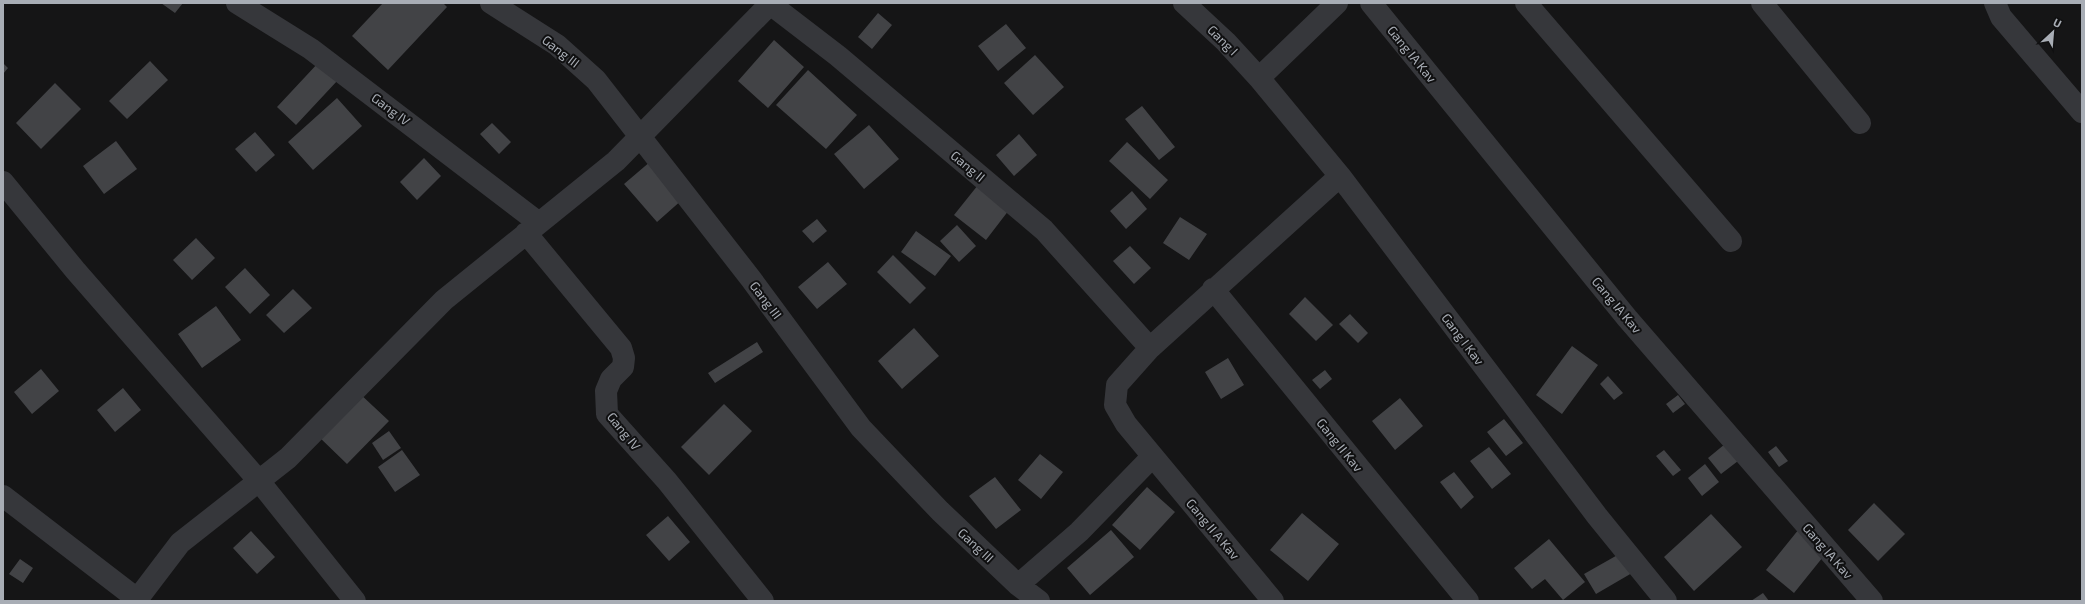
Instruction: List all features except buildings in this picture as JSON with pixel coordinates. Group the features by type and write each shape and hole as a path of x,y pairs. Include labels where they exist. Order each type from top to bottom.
{"street":[{"name":"Gang IV","path":"237,3 311,49 533,228 621,348 624,358 623,367 611,379 606,391 608,414 667,481 763,601"},
{"name":"Gang III","path":"492,3 557,45 596,80 751,279 862,428 940,511 1018,585 1039,601"},
{"path":"3,496 137,600 180,543 288,458 444,300 616,161 770,3"},
{"name":"Gang II","path":"770,3 838,56 1044,230 1150,348"},
{"name":"Gang I","path":"1184,3 1226,42 1259,78"},
{"path":"1259,78 1336,3"},
{"name":"Gang IA Kav","path":"1371,3 1627,318 1872,601"},
{"path":"1526,3 1730,241"},
{"path":"1762,3 1860,124"},
{"path":"1995,3 2001,17 2082,112"},
{"name":"Gang I Kav","path":"1259,78 1340,176 1597,516 1666,601"},
{"name":"Gang II A Kav","path":"1273,601 1126,424 1115,405 1117,385 1150,348 1340,176"},
{"path":"3,182 75,270 259,481 355,601"},
{"name":"Gang II Kav","path":"1213,290 1468,601"},
{"path":"1018,585 1079,532 1152,457"}]}
